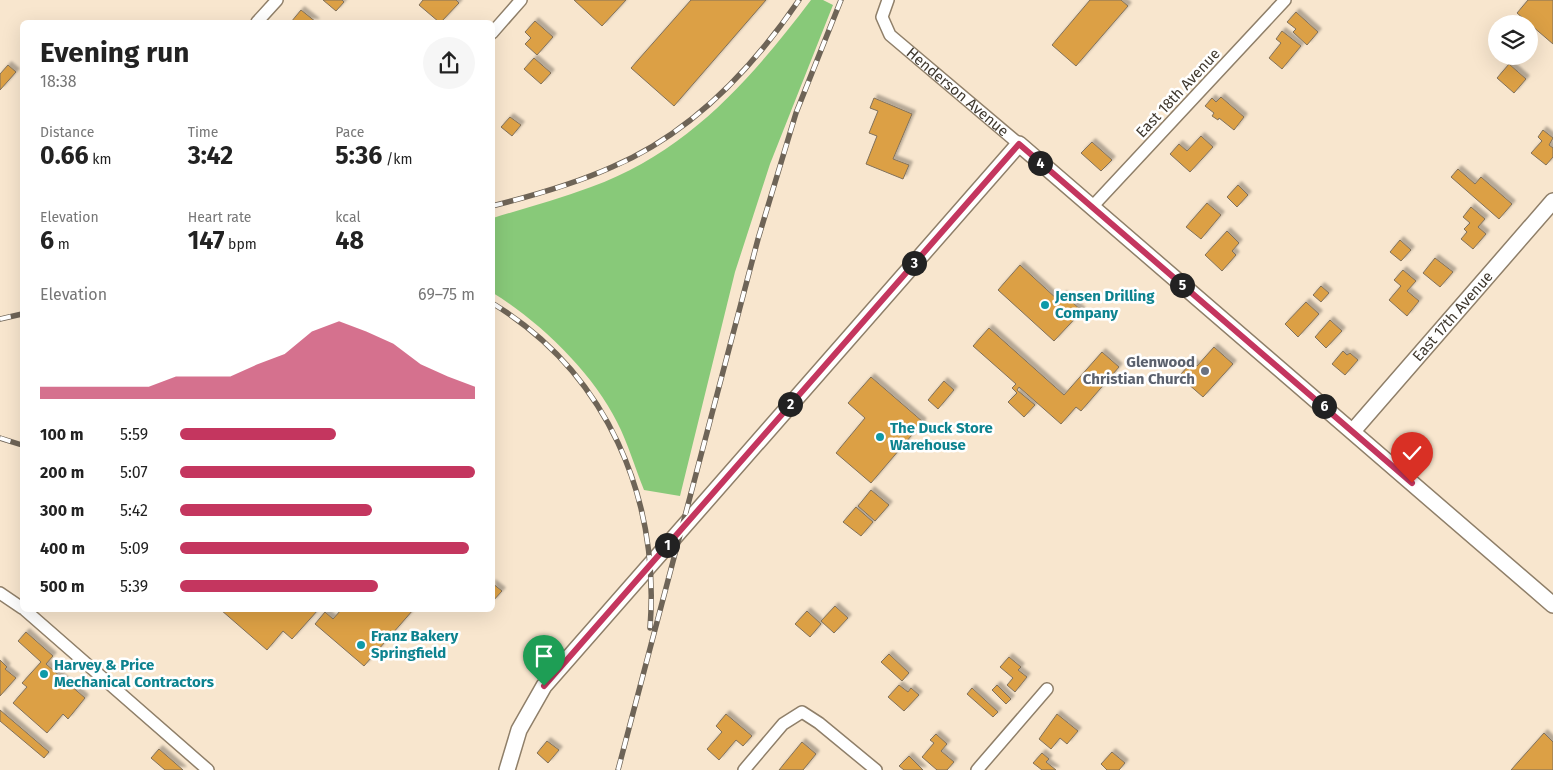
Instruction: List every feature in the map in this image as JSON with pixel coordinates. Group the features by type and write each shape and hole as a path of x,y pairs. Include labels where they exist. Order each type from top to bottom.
{"street":[{"path":"259,20 277,0"},
{"path":"495,30 521,0"},
{"name":"Henderson Avenue","path":"888,0 882,17 890,35 1353,431 1553,605"},
{"name":"East 18th Avenue","path":"1092,207 1285,0"},
{"path":"507,770 519,730 544,686 1019,144"},
{"name":"East 17th Avenue","path":"1353,431 1553,201"},
{"path":"0,593 20,606"},
{"path":"27,612 208,770"},
{"path":"977,770 1047,689"},
{"path":"744,770 783,724 802,712 819,723 876,770"}],"green space":[{"path":"811,0 823,0 833,5 770,164 735,272 680,496 644,490 621,430 594,385 546,333 495,294 495,217 591,187 626,172 658,154 715,110 741,85"}],"building":[{"path":"323,0 342,0 344,2 336,11"},
{"path":"423,0 456,0 459,3 443,20 437,20 419,5"},
{"path":"574,0 626,0 602,26"},
{"path":"691,0 766,0 674,106 631,68"},
{"path":"1090,0 1121,0 1128,6 1076,66 1052,45"},
{"path":"1528,0 1553,0 1553,44 1538,31 1538,15 1519,15 1517,13"},
{"path":"301,10 314,20 293,20"},
{"path":"1296,12 1318,32 1307,45 1293,32 1296,29 1287,22"},
{"path":"535,21 553,37 537,55 525,44 531,38 525,32"},
{"path":"1282,31 1301,46 1282,69 1269,58 1281,43 1276,39"},
{"path":"534,58 551,73 541,84 524,69"},
{"path":"8,65 16,72 0,90 0,74"},
{"path":"1510,65 1526,79 1514,93 1497,78"},
{"path":"1221,97 1244,117 1234,130 1219,118 1218,120 1212,116 1214,113 1205,106 1212,98 1216,102"},
{"path":"874,98 912,114 893,159 909,165 903,179 866,164 877,136 869,133 878,111 870,108"},
{"path":"510,117 521,125 512,136 501,127"},
{"path":"1543,130 1553,138 1549,145 1553,148 1553,157 1546,165 1531,153 1542,141 1538,137"},
{"path":"1201,136 1213,147 1190,172 1170,154 1179,144 1187,151"},
{"path":"1092,142 1112,160 1101,171 1081,153"},
{"path":"1458,169 1475,184 1481,177 1512,204 1499,219 1451,177"},
{"path":"1238,185 1248,195 1237,207 1227,197"},
{"path":"1207,203 1221,215 1201,239 1186,227"},
{"path":"1471,207 1485,219 1478,227 1486,234 1473,249 1461,239 1467,232 1464,229 1470,223 1463,217"},
{"path":"1227,231 1239,243 1232,251 1236,255 1222,271 1205,255"},
{"path":"1400,240 1411,250 1401,261 1390,252"},
{"path":"1435,258 1453,272 1440,287 1423,273"},
{"name":"Jensen Drilling Company","path":"1020,265 1058,300 1063,294 1082,311 1054,341 998,290"},
{"path":"1403,270 1416,281 1407,291 1419,301 1407,316 1389,300 1401,286 1394,280"},
{"path":"1321,286 1329,293 1321,302 1313,295"},
{"path":"1306,302 1319,314 1298,337 1285,324"},
{"path":"1330,320 1342,331 1326,348 1315,337"},
{"path":"989,328 1064,395 1102,352 1119,367 1081,411 1076,407 1061,424 1019,387 1017,390 1035,405 1024,417 1008,402 1017,393 1012,388 1016,384 973,346"},
{"name":"Glenwood Christian Church","path":"1214,347 1233,364 1203,397 1179,376 1192,362 1197,366"},
{"path":"1343,351 1347,355 1350,353 1358,360 1345,375 1332,364"},
{"name":"The Duck Store Warehouse","path":"871,377 923,422 871,483 836,453 865,418 848,403"},
{"path":"944,381 954,390 938,409 928,400"},
{"path":"871,490 889,505 875,521 858,506"},
{"path":"856,507 873,522 861,536 843,522"},
{"path":"495,585 502,591 495,599"},
{"path":"835,606 848,618 834,633 821,621"},
{"path":"807,611 821,624 810,637 795,624"},
{"path":"223,612 316,612 292,639 283,631 267,650"},
{"name":"Franz Bakery Springfield","path":"325,612 333,619 339,612 411,612 364,666 315,624"},
{"name":"Harvey & Price Mechanical Contractors","path":"26,632 53,656 46,664 85,698 68,719 63,714 47,733 13,703 27,687 22,683 41,662 18,641"},
{"path":"889,654 909,673 902,681 881,662"},
{"path":"1009,657 1021,667 1018,670 1027,677 1015,692 1007,685 1013,678 1000,667"},
{"path":"0,660 7,667 5,669 16,678 0,696"},
{"path":"899,685 908,692 911,688 919,695 904,711 888,697"},
{"path":"997,685 1011,699 1006,704 992,690"},
{"path":"972,688 998,712 993,717 967,694"},
{"path":"0,710 49,752 44,758 0,721"},
{"path":"726,714 752,736 743,746 736,740 719,760 707,749 722,732 716,726"},
{"path":"1057,714 1078,731 1067,744 1060,738 1051,749 1039,739"},
{"path":"1544,733 1553,742 1553,770 1511,770"},
{"path":"936,734 947,744 941,751 954,762 947,770 937,770 922,757 934,743 930,740"},
{"path":"547,741 559,750 548,763 537,753"},
{"path":"802,742 816,754 803,770 779,770"},
{"path":"159,749 183,770 165,770 151,758"},
{"path":"1112,752 1125,763 1119,770 1107,770 1101,764"},
{"path":"1042,753 1049,759 1046,762 1056,770 1042,770 1033,763"},
{"path":"909,756 923,770 904,770 899,766"}],"railway":[{"path":"495,205 583,179 641,153 668,137 693,118 740,74 781,26 799,0"},
{"path":"618,770 758,239 796,113 841,0"},
{"path":"495,305 532,332 567,365 595,402 618,443 635,486 646,532 651,579 650,628"},
{"path":"0,319 20,314"},
{"path":"0,438 20,444"}],"place":[{"name":"Jensen Drilling Company","path":"1045,305"},
{"name":"Glenwood Christian Church","path":"1205,371"},
{"name":"The Duck Store Warehouse","path":"880,437"},
{"name":"Franz Bakery Springfield","path":"361,645"},
{"name":"Harvey & Price Mechanical Contractors","path":"44,674"}],"route":[{"path":"544,686 1019,144 1412,483"}]}
